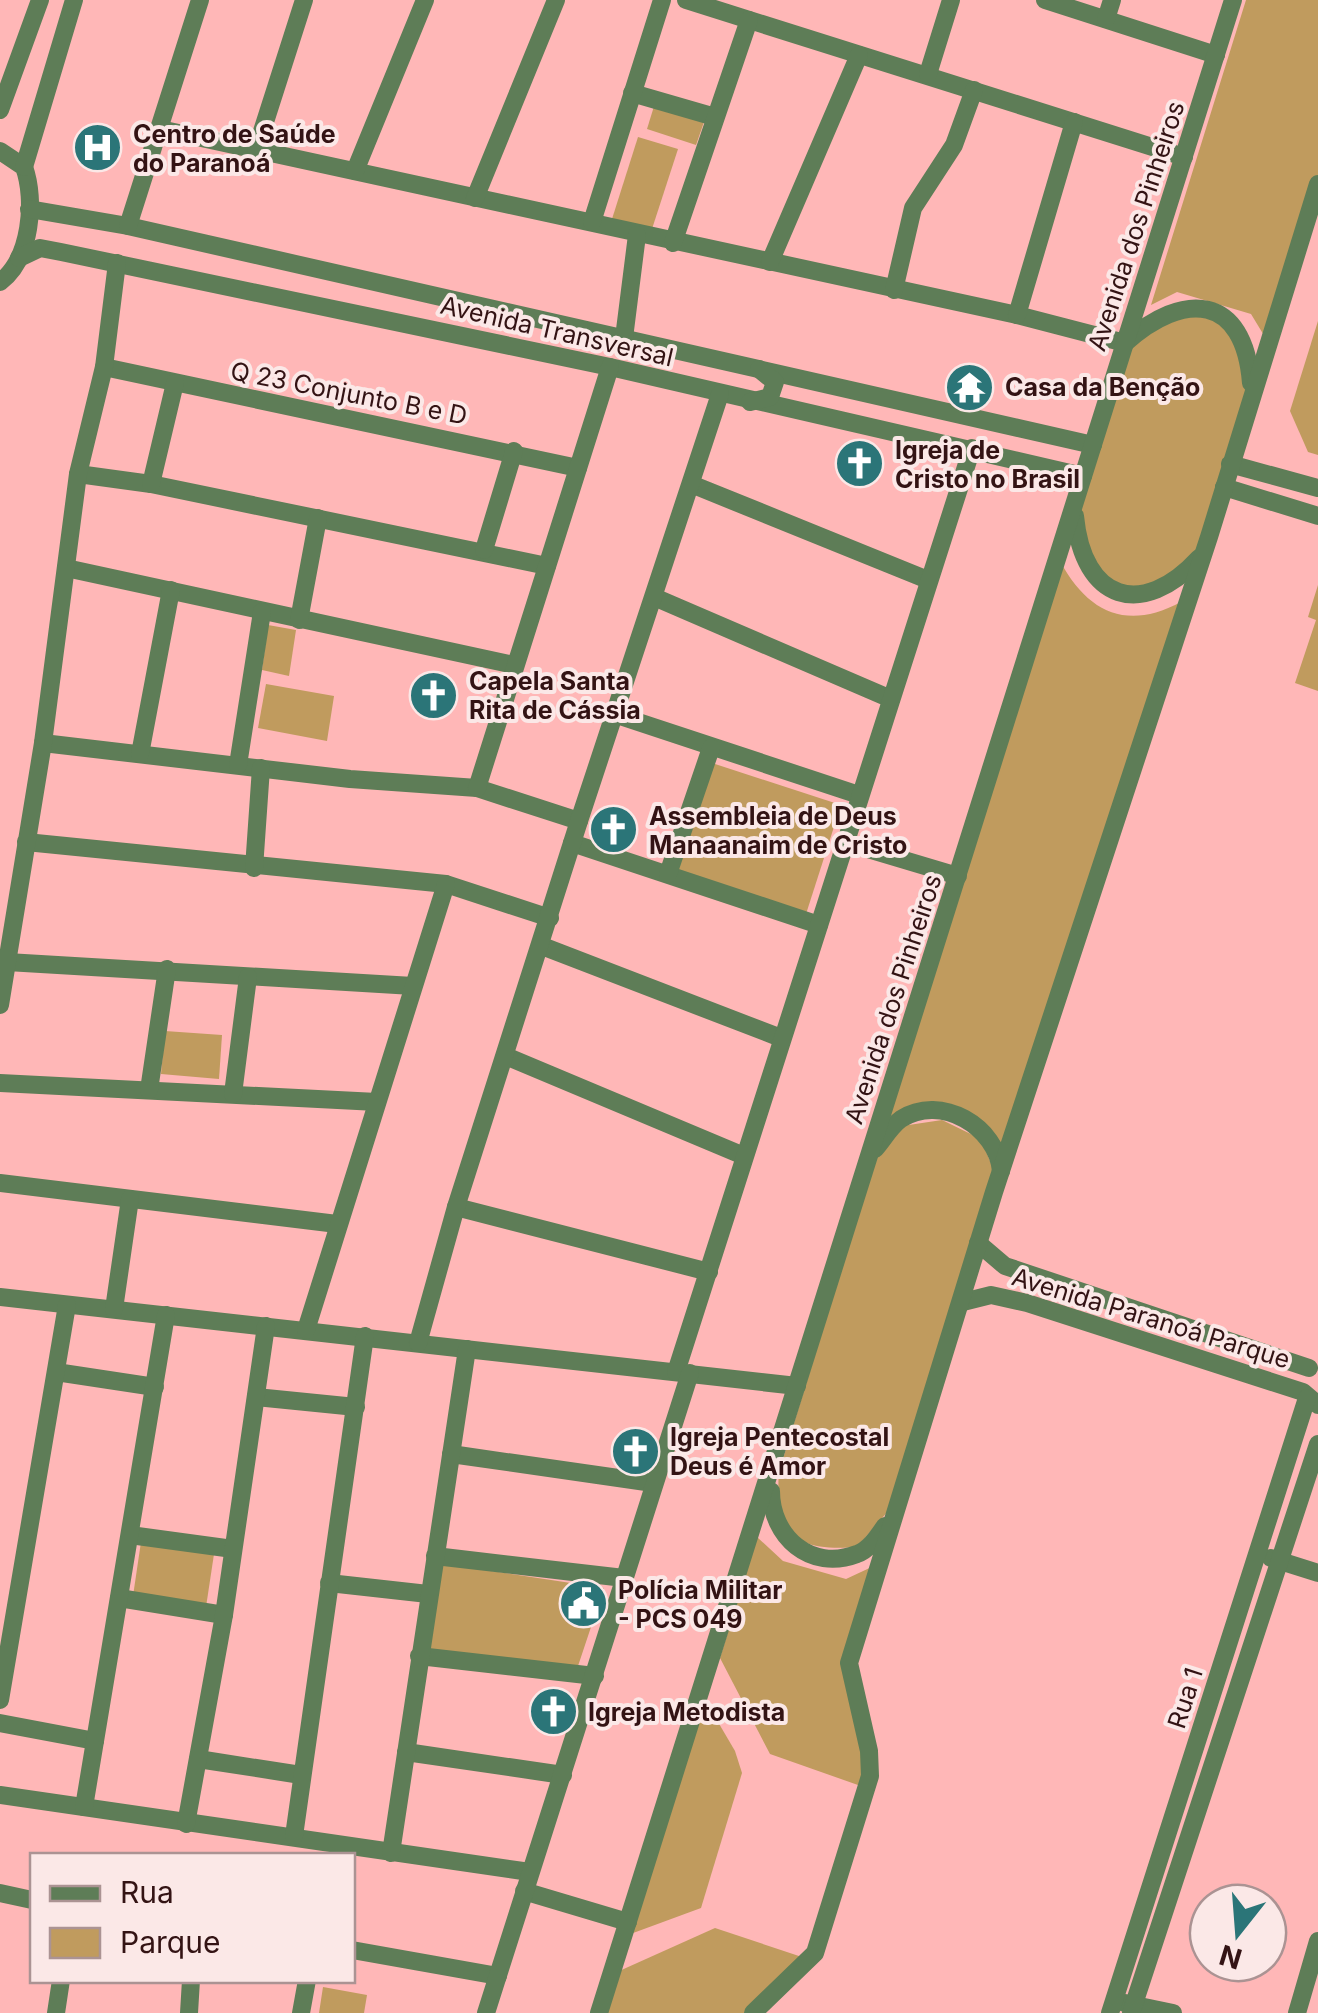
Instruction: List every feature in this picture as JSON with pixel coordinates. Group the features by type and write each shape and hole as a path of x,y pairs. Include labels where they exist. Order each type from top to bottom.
{"street":[{"path":"0,110 40,0"},
{"path":"2,285 19,258 30,208 24,167 74,0"},
{"path":"128,226 200,0"},
{"path":"256,150 304,0"},
{"path":"355,170 425,0"},
{"path":"475,198 556,0"},
{"path":"592,222 662,0"},
{"path":"686,0 1184,157"},
{"path":"928,74 950,0"},
{"path":"1045,0 1216,55"},
{"path":"1106,19 1112,0"},
{"name":"Avenida dos Pinheiros","path":"599,2013 1234,0"},
{"path":"673,242 749,20"},
{"path":"770,262 860,56"},
{"path":"894,290 913,208 954,144 974,90"},
{"path":"632,93 715,118"},
{"path":"1017,315 1074,122"},
{"path":"160,129 592,222 637,236 1017,315 1125,343 1168,311 1190,306 1230,322 1243,342 1252,394"},
{"path":"0,150 24,167"},
{"path":"753,2013 800,1972 814,1953 870,1776 870,1751 849,1663 994,1192 1204,552 1318,184"},
{"name":"Avenida Transversal","path":"30,208 128,226 1093,445"},
{"path":"624,338 637,236"},
{"name":"Avenida Transversal","path":"19,258 40,248 344,310 1083,476"},
{"path":"0,1004 43,743 78,474 104,367 116,264"},
{"path":"301,304 314,291 315,280 306,267"},
{"path":"344,310 336,297 350,278"},
{"name":"Q 23 Conjunto B e D","path":"104,367 578,468"},
{"path":"477,788 610,367"},
{"path":"750,402 770,397 775,382 757,368"},
{"path":"806,413 793,401 796,390 809,378"},
{"path":"151,484 175,383"},
{"path":"418,1342 456,1207 508,1057 572,844 720,394"},
{"path":"486,2013 595,1676 744,1156 972,448"},
{"path":"484,550 514,452"},
{"path":"1230,464 1318,488"},
{"path":"78,474 151,484 548,566"},
{"path":"691,484 928,580"},
{"path":"1224,487 1318,516"},
{"path":"1074,506 1083,561 1097,581 1116,592 1137,596 1158,592 1180,579 1204,552"},
{"path":"300,620 318,518"},
{"path":"66,568 514,664"},
{"path":"140,754 171,590"},
{"path":"654,597 891,699"},
{"path":"238,765 262,612"},
{"path":"617,714 858,795"},
{"path":"43,743 350,779 477,788 580,821"},
{"path":"668,874 711,748"},
{"path":"254,868 261,768"},
{"path":"28,833 254,868 446,884 550,918"},
{"path":"844,842 958,876"},
{"path":"572,844 819,925"},
{"path":"306,1330 446,884"},
{"path":"542,946 781,1038"},
{"path":"7,962 413,986"},
{"path":"149,1090 167,969"},
{"path":"233,1094 248,976"},
{"path":"508,1057 744,1156"},
{"path":"0,1083 377,1102"},
{"path":"869,1158 898,1121 913,1114 941,1111 967,1119 994,1145 1002,1168 994,1192"},
{"path":"0,1183 337,1224"},
{"path":"114,1310 130,1199"},
{"path":"456,1207 710,1272"},
{"name":"Avenida Paranoá Parque","path":"978,1243 1005,1266 1315,1363"},
{"name":"Avenida Paranoá Parque","path":"963,1302 1000,1296 1028,1302 1310,1398"},
{"path":"0,1297 797,1386"},
{"path":"0,1700 67,1304"},
{"path":"84,1807 166,1315"},
{"path":"186,1824 224,1615 266,1326"},
{"path":"294,1836 365,1336"},
{"path":"392,1853 467,1349"},
{"name":"Rua 1","path":"1122,2008 1256,1553 1310,1398 1315,1363"},
{"path":"56,1372 154,1386"},
{"path":"256,1397 356,1407"},
{"name":"Rua 1","path":"1122,2008 1318,1444"},
{"path":"451,1454 653,1483"},
{"path":"771,1470 771,1512 780,1535 811,1554 828,1558 858,1554 894,1514"},
{"path":"130,1536 233,1549"},
{"path":"1256,1553 1318,1573"},
{"path":"435,1556 624,1578"},
{"path":"329,1583 428,1594"},
{"path":"119,1598 224,1615"},
{"path":"419,1656 595,1676"},
{"path":"0,1723 96,1741"},
{"path":"406,1752 563,1776"},
{"path":"198,1759 302,1775"},
{"path":"0,1795 392,1853 527,1881 628,1922"},
{"path":"0,1893 30,1900"},
{"path":"1303,2011 1318,1940"},
{"path":"355,1951 498,1976"},
{"path":"56,2013 61,1983"},
{"path":"189,2013 191,1983"},
{"path":"301,2013 306,1983"},
{"path":"1122,2008 1173,2013"}],"green space":[{"path":"1246,0 1318,0 1318,176 1268,342 1251,314 1177,292 1151,305"},
{"path":"655,103 705,119 696,145 647,129"},
{"path":"638,137 678,149 651,232 612,219"},
{"path":"1169,313 1210,314 1241,344 1248,395 1203,551 1137,595 1098,579 1076,506 1128,344"},
{"path":"1318,321 1318,455 1308,452 1290,411"},
{"path":"1060,561 1083,593 1111,612 1143,615 1181,602 1003,1155 969,1113 886,1122"},
{"path":"1318,585 1318,691 1295,683 1316,620 1308,617"},
{"path":"268,625 296,630 289,676 262,670"},
{"path":"266,684 334,696 327,741 258,728"},
{"path":"712,763 841,805 806,914 677,872"},
{"path":"165,1031 222,1035 219,1079 161,1074"},
{"path":"942,1120 981,1139 994,1171 889,1510 857,1547 804,1542 793,1535 780,1511 779,1472 875,1159 902,1126"},
{"path":"757,1537 783,1561 846,1579 876,1565 845,1654 875,1791 770,1754 720,1658"},
{"path":"141,1542 214,1554 206,1607 133,1596"},
{"path":"438,1563 604,1588 576,1672 425,1653"},
{"path":"701,1693 735,1751 742,1773 701,1908 625,1936"},
{"path":"715,1928 808,1959 744,2013 605,2013 617,1972"},
{"path":"323,1987 367,1995 364,2013 319,2013"}],"place":[{"name":"Centro de Saúde do Paranoá","path":"98,148"},
{"name":"Casa da Benção","path":"970,387"},
{"name":"Igreja de Cristo no Brasil","path":"860,464"},
{"name":"Capela Santa Rita de Cássia","path":"434,695"},
{"name":"Assembleia de Deus Manaanaim de Cristo","path":"614,830"},
{"name":"Igreja Pentecostal Deus é Amor","path":"635,1451"},
{"name":"Polícia Militar - PCS 049","path":"583,1604"},
{"name":"Igreja Metodista","path":"553,1712"}]}
